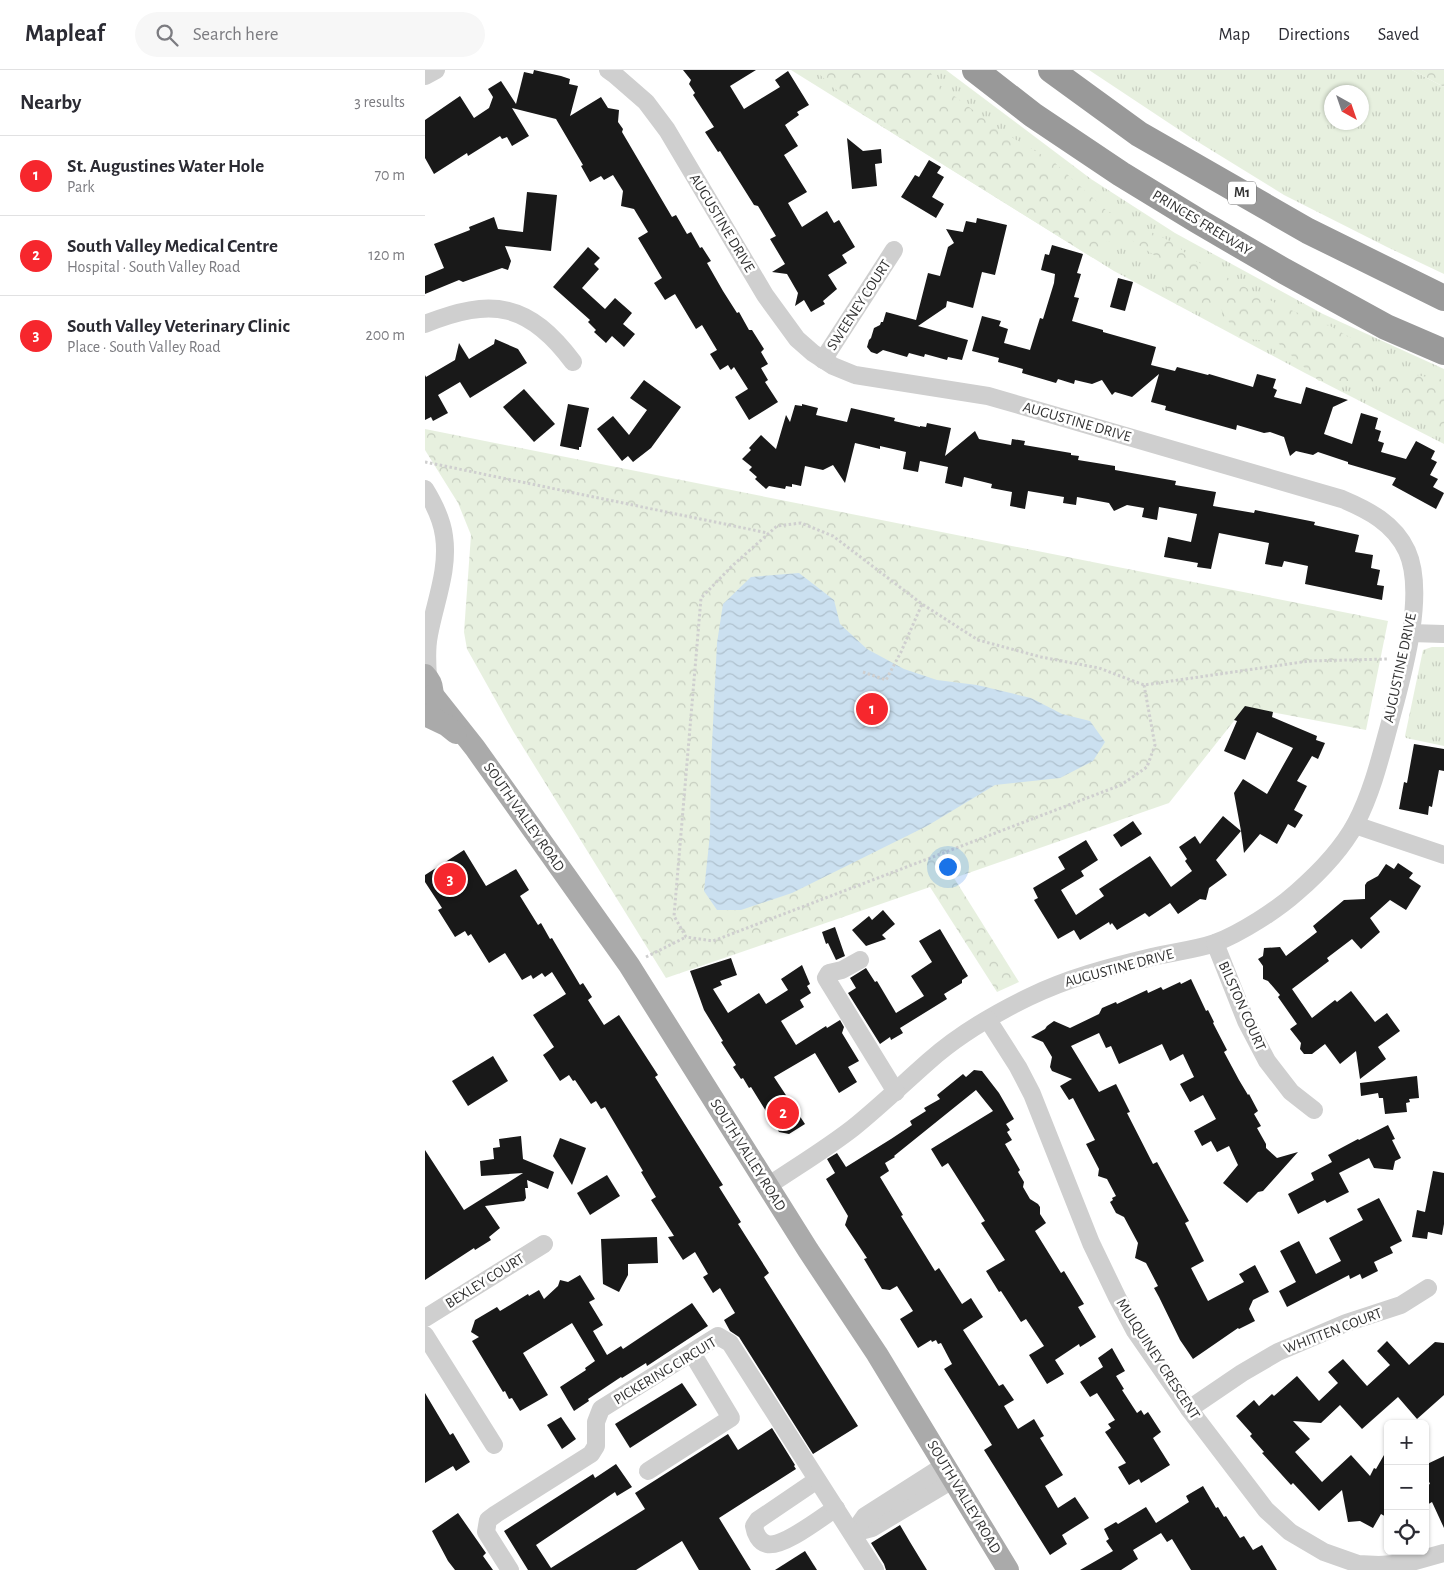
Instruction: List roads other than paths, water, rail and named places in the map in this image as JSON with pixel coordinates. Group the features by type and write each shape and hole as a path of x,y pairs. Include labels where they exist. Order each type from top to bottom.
{"highway":[{"name":"PRINCES FREEWAY","path":"975,70 1033,115 1121,174 1198,221 1386,327 1444,352"},
{"name":"M1","path":"1051,70 1148,139 1308,231 1444,298"}],"main road":[{"name":"SOUTH VALLEY ROAD","path":"428,689 475,748 629,965 768,1186 877,1354 1008,1570"},
{"name":"SOUTH VALLEY ROAD","path":"425,715 446,725 475,748"}],"street":[{"path":"425,76 436,70"},
{"name":"AUGUSTINE DRIVE","path":"608,70 646,102 667,130 765,295 797,339 823,360 855,375 988,396 1332,496 1365,509 1386,524 1396,534 1407,552 1413,574 1414,593 1410,633 1400,684 1369,798 1347,839 1324,867 1296,894 1261,919 1215,943 1120,964 1063,982 1027,998 950,1044 851,1129 768,1186"},
{"name":"SWEENEY COURT","path":"823,360 895,250"},
{"path":"425,324 442,317 472,310 503,309 519,314 544,330 558,342 573,362"},
{"path":"425,489 431,499 444,534 445,556 440,592 427,638 428,689"},
{"path":"1410,633 1444,634"},
{"path":"1355,825 1444,855"},
{"name":"BILSTON COURT","path":"1215,943 1249,1028 1267,1061 1291,1092 1314,1110"},
{"path":"860,960 842,970 829,973 826,978 896,1092"},
{"name":"MULQUINEY CRESCENT","path":"989,1020 1032,1094 1091,1243 1135,1331 1189,1409 1267,1510 1290,1532 1324,1552 1357,1567 1408,1563 1444,1553"},
{"name":"BEXLEY COURT","path":"425,1318 544,1244"},
{"name":"WHITTEN COURT","path":"1189,1409 1242,1373 1278,1352 1346,1323 1401,1305 1428,1288"},
{"path":"425,1335 494,1446"},
{"name":"PICKERING CIRCUIT","path":"510,1570 486,1532 488,1520 591,1454 596,1446 596,1422 601,1410 717,1336 730,1342 875,1570"},
{"path":"648,1471 731,1418 692,1353"},
{"path":"853,1533 872,1528 950,1472"},
{"path":"817,1480 758,1520 754,1526 755,1532 767,1544 778,1543 790,1538 836,1508"}],"water":[{"path":"799,573 834,600 840,624 867,649 904,669 937,680 977,685 1031,698 1062,714 1090,721 1105,742 1093,761 1060,778 995,785 927,826 792,893 741,910 717,910 704,891 710,834 711,764 717,643 723,604 751,577"}],"place":[{"name":"St. Augustines Water Hole","path":"872,709"},
{"name":"South Valley Veterinary Clinic","path":"450,879"},
{"name":"South Valley Medical Centre","path":"783,1113"}]}
